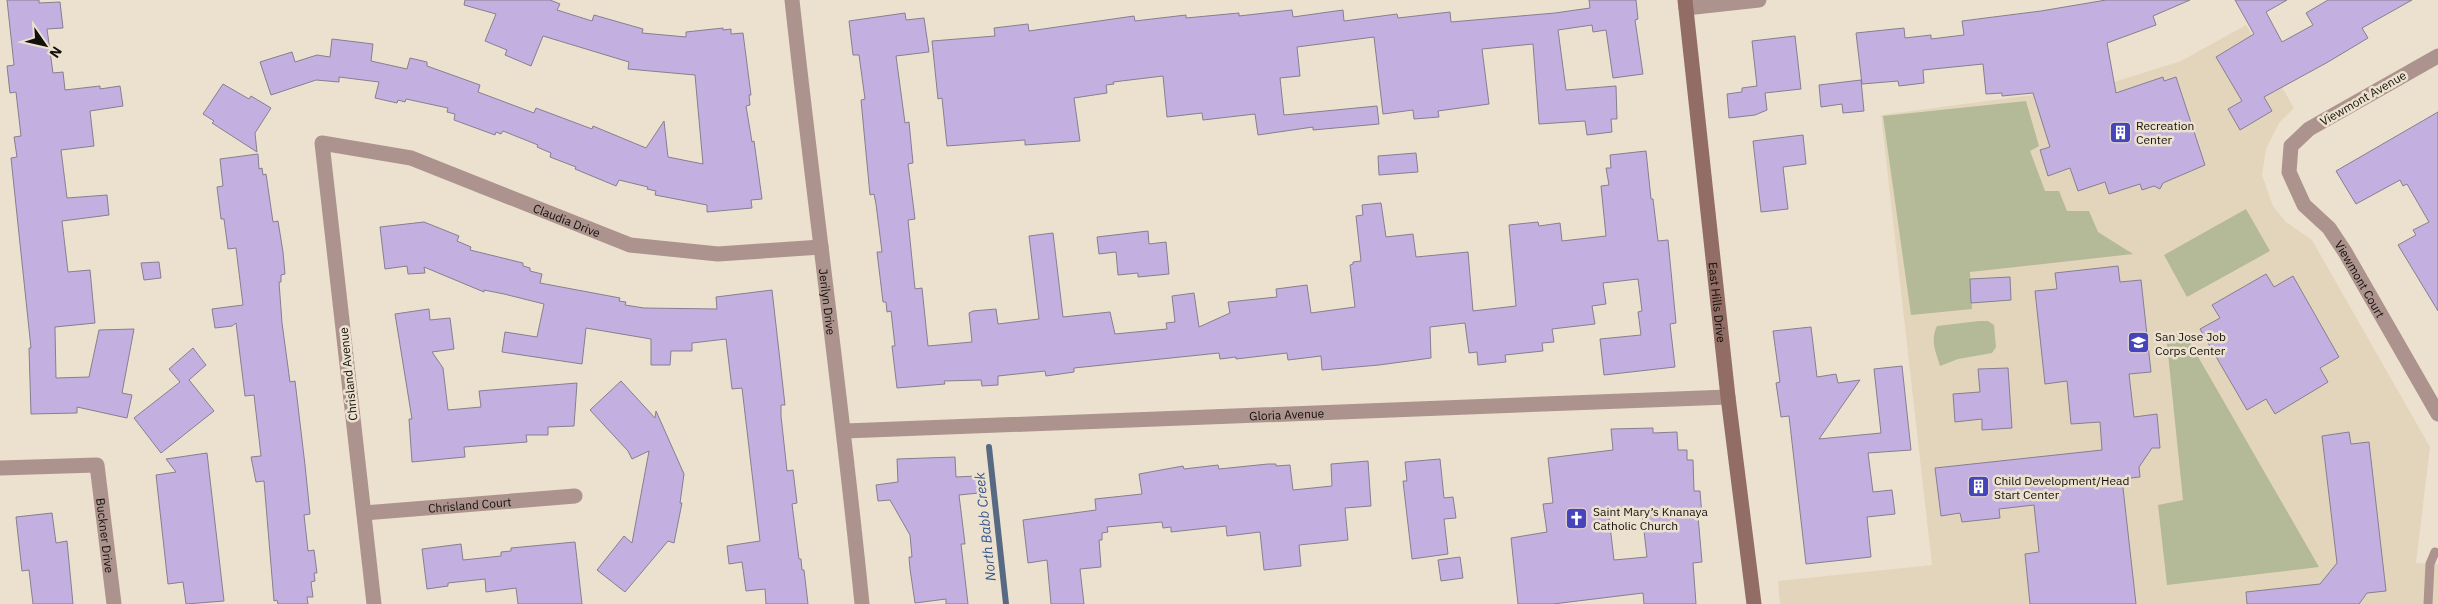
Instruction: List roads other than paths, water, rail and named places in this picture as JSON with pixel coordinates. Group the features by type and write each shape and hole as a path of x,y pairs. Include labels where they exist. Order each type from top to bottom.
{"street":[{"name":"Jerilyn Drive","path":"792,0 845,431 862,604"},
{"path":"1686,4 1758,0"},
{"name":"East Hills Drive","path":"1686,4 1728,397 1754,604"},
{"name":"Viewmont Avenue","path":"2291,146 2309,129 2438,56"},
{"name":"Claudia Drive","path":"322,143 411,158 630,245 718,254 821,246"},
{"name":"Chrisland Avenue","path":"322,143 374,604"},
{"name":"Viewmont Court","path":"2291,146 2289,172 2304,205 2328,228 2345,252 2438,414"},
{"name":"Gloria Avenue","path":"845,431 1728,397"},
{"name":"Buckner Drive","path":"0,468 97,465 114,604"},
{"name":"Chrisland Court","path":"364,513 576,496"}],"lane":[{"path":"2428,604 2430,564 2435,552"}],"waterway":[{"name":"North Babb Creek","path":"989,447 1006,604"}],"place":[{"name":"Recreation Center","path":"2120,132"},
{"name":"San Jose Job Corps Center","path":"2139,343"},
{"name":"Child Development/Head Start Center","path":"1978,487"},
{"name":"Saint Mary’s Knanaya Catholic Church","path":"1577,518"}]}
